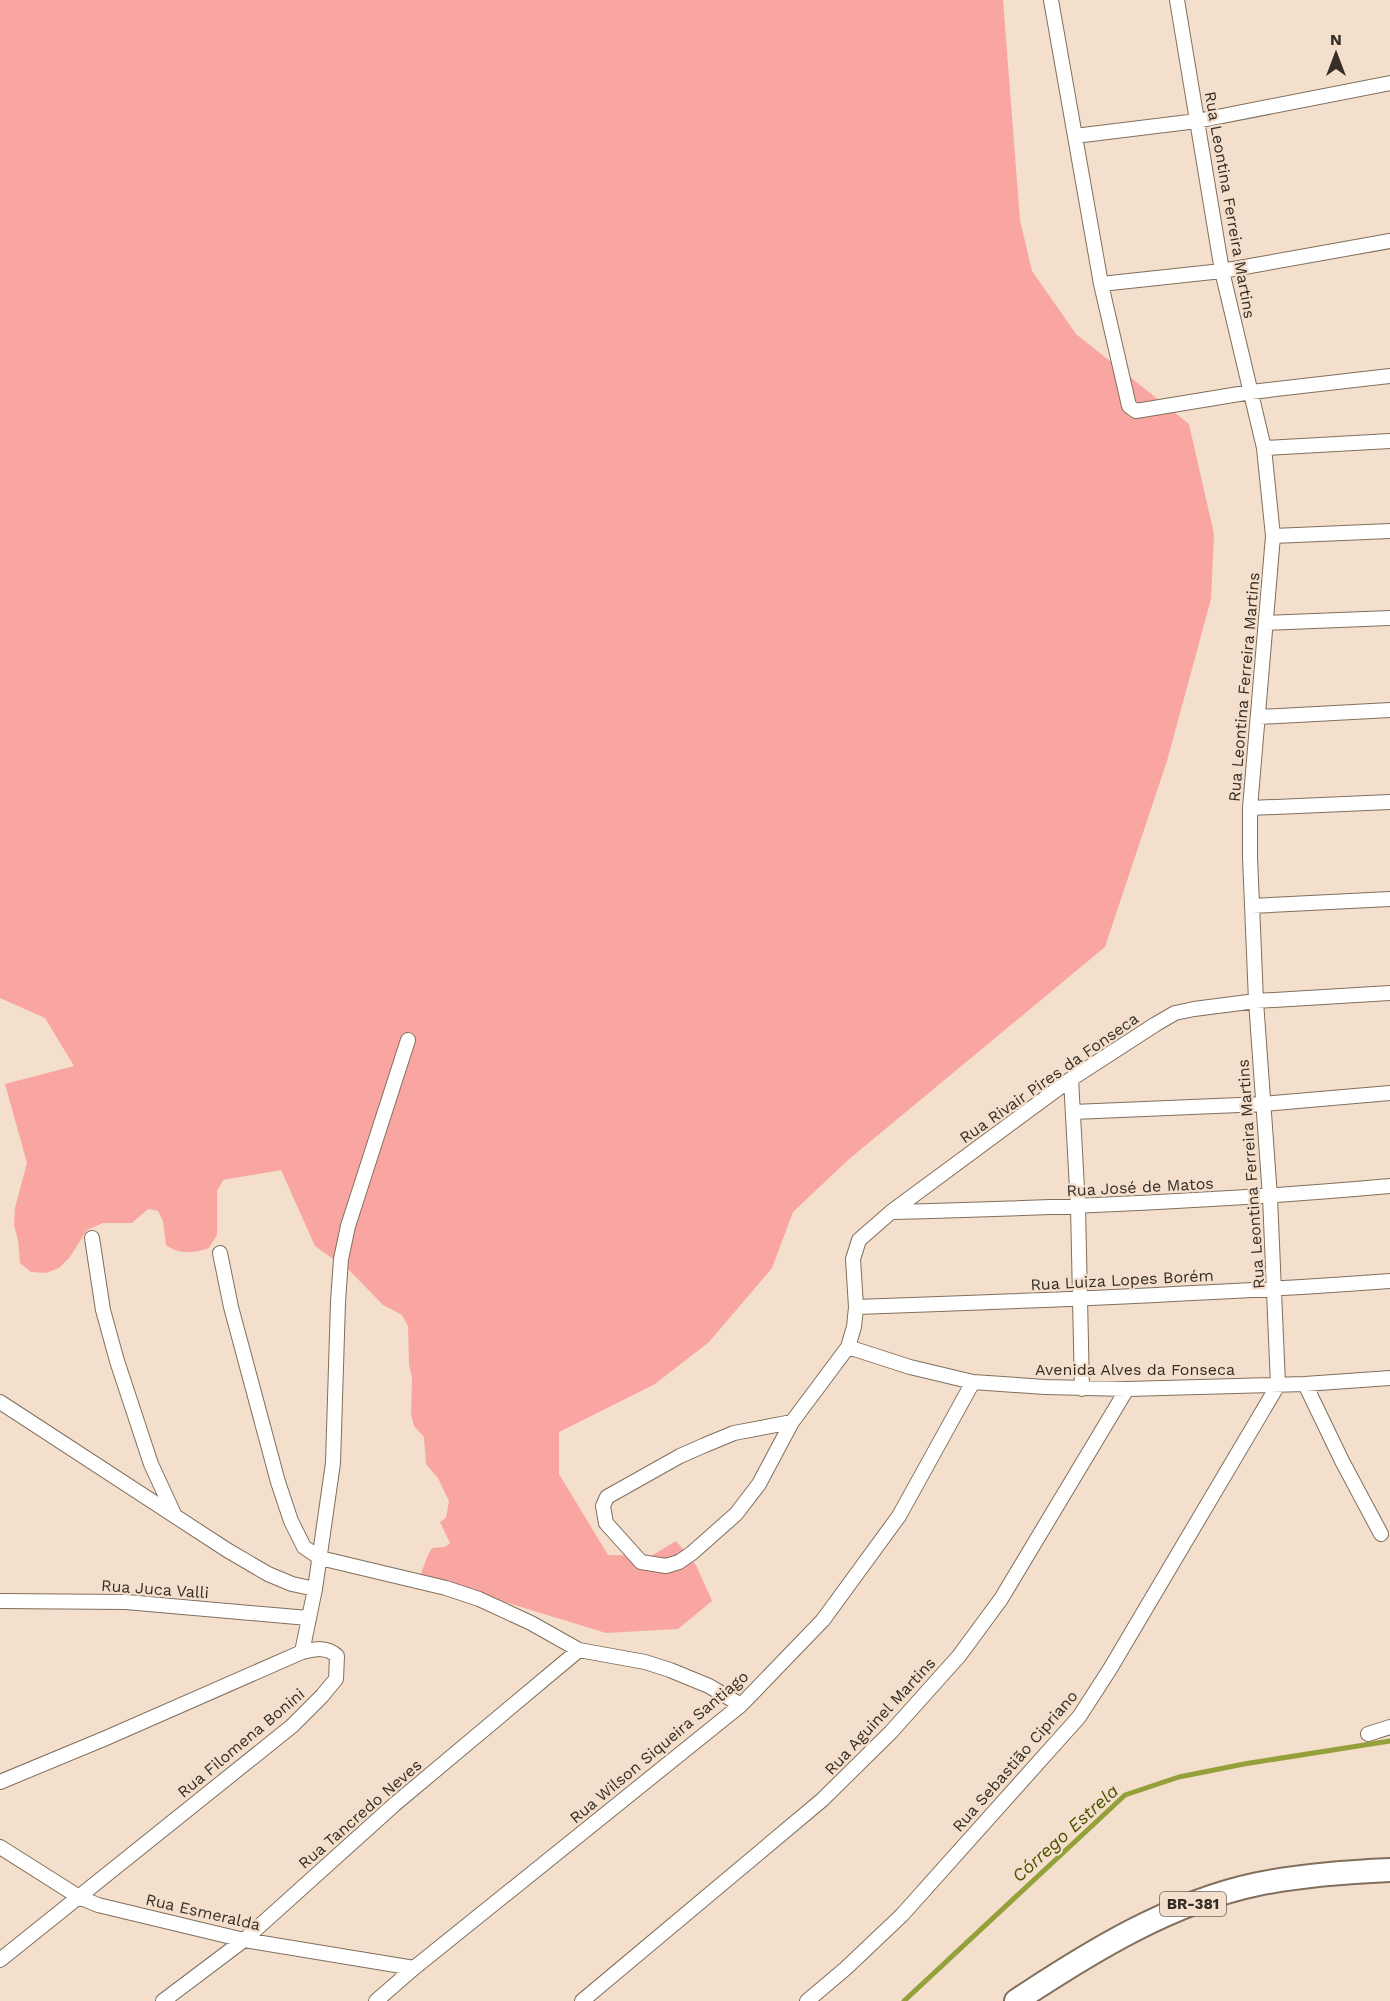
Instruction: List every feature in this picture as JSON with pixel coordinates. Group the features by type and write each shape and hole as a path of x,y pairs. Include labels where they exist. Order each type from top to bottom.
{"main road":[{"name":"BR-381","path":"1017,2001 1070,1966 1130,1933 1191,1905 1256,1884 1320,1873 1390,1870"}],"street":[{"path":"1051,0 1101,284 1128,402 1132,409 1136,411 1251,392 1390,376"},
{"name":"Rua Leontina Ferreira Martins","path":"1177,0 1222,271 1264,448 1273,536 1250,807 1256,1001 1270,1197 1278,1384"},
{"path":"1075,136 1197,121 1390,83"},
{"path":"1101,284 1222,271 1390,241"},
{"path":"1264,448 1390,441"},
{"path":"1273,536 1390,531"},
{"path":"1266,623 1390,618"},
{"path":"1259,717 1390,710"},
{"path":"1250,807 1390,802"},
{"path":"1252,906 1390,899"},
{"name":"Rua Rivair Pires da Fonseca","path":"848,1347 854,1327 856,1307 853,1258 859,1240 891,1212 1071,1079 1175,1013 1256,1001 1390,993"},
{"path":"302,1652 315,1589 333,1463 341,1258 348,1226 408,1040"},
{"path":"1071,1079 1078,1207 1082,1389"},
{"path":"1072,1112 1263,1104 1390,1093"},
{"name":"Rua José de Matos","path":"891,1212 1078,1207 1270,1197 1390,1186"},
{"path":"92,1238 103,1310 117,1361 151,1464 174,1514"},
{"path":"220,1253 234,1318 278,1482 291,1521 304,1547 320,1558 446,1588 479,1599 531,1623 579,1650 645,1662 670,1670 709,1686 741,1705"},
{"name":"Rua Luiza Lopes Borém","path":"856,1307 1080,1299 1390,1281"},
{"path":"792,1422 734,1433 680,1456 607,1497 603,1506 606,1523 641,1562 666,1566 679,1562 692,1553 736,1514 759,1484 792,1422 848,1347"},
{"name":"Avenida Alves da Fonseca","path":"848,1347 910,1367 973,1382 1082,1389 1305,1384 1390,1378"},
{"name":"Rua Wilson Siqueira Santiago","path":"376,2001 741,1705 823,1620 899,1516 973,1382"},
{"name":"Rua Sebastião Cipriano","path":"807,2001 902,1915 1079,1717 1110,1669 1278,1384"},
{"path":"1305,1384 1381,1534"},
{"name":"Rua Aguinel Martins","path":"582,2001 822,1800 891,1732 959,1656 1001,1599 1127,1389"},
{"path":"1,1405 227,1550 268,1574 292,1584 315,1589"},
{"name":"Rua Juca Valli","path":"0,1601 126,1602 308,1618"},
{"name":"Rua Filomena Bonini","path":"0,1782 302,1652 317,1649 331,1650 337,1656 336,1678 322,1696 292,1726 0,1960"},
{"name":"Rua Tancredo Neves","path":"163,2001 244,1940 395,1804 579,1650"},
{"path":"1368,1734 1390,1727"},
{"name":"Rua Esmeralda","path":"0,1847 79,1897 98,1905 244,1940 414,1968"}],"shaded area":[{"path":"0,0 1003,0 1020,220 1032,271 1076,334 1189,424 1214,534 1211,599 1167,761 1105,947 848,1160 793,1212 772,1268 709,1342 655,1384 559,1432 559,1474 608,1555 651,1556 676,1541 696,1565 712,1601 678,1629 606,1633 488,1597 419,1579 432,1548 445,1547 450,1543 440,1522 446,1518 449,1501 438,1478 426,1464 424,1437 414,1426 411,1414 412,1378 409,1365 408,1326 402,1315 383,1305 350,1271 315,1246 281,1170 223,1180 217,1191 217,1235 209,1248 187,1252 166,1245 163,1221 158,1211 148,1209 132,1223 103,1223 87,1230 70,1257 59,1268 46,1273 31,1272 20,1263 14,1225 15,1208 27,1163 5,1084 74,1066 45,1018 0,998"}],"waterway":[{"name":"Córrego Estrela","path":"904,2001 1125,1795 1179,1777 1244,1764 1390,1741"}]}
